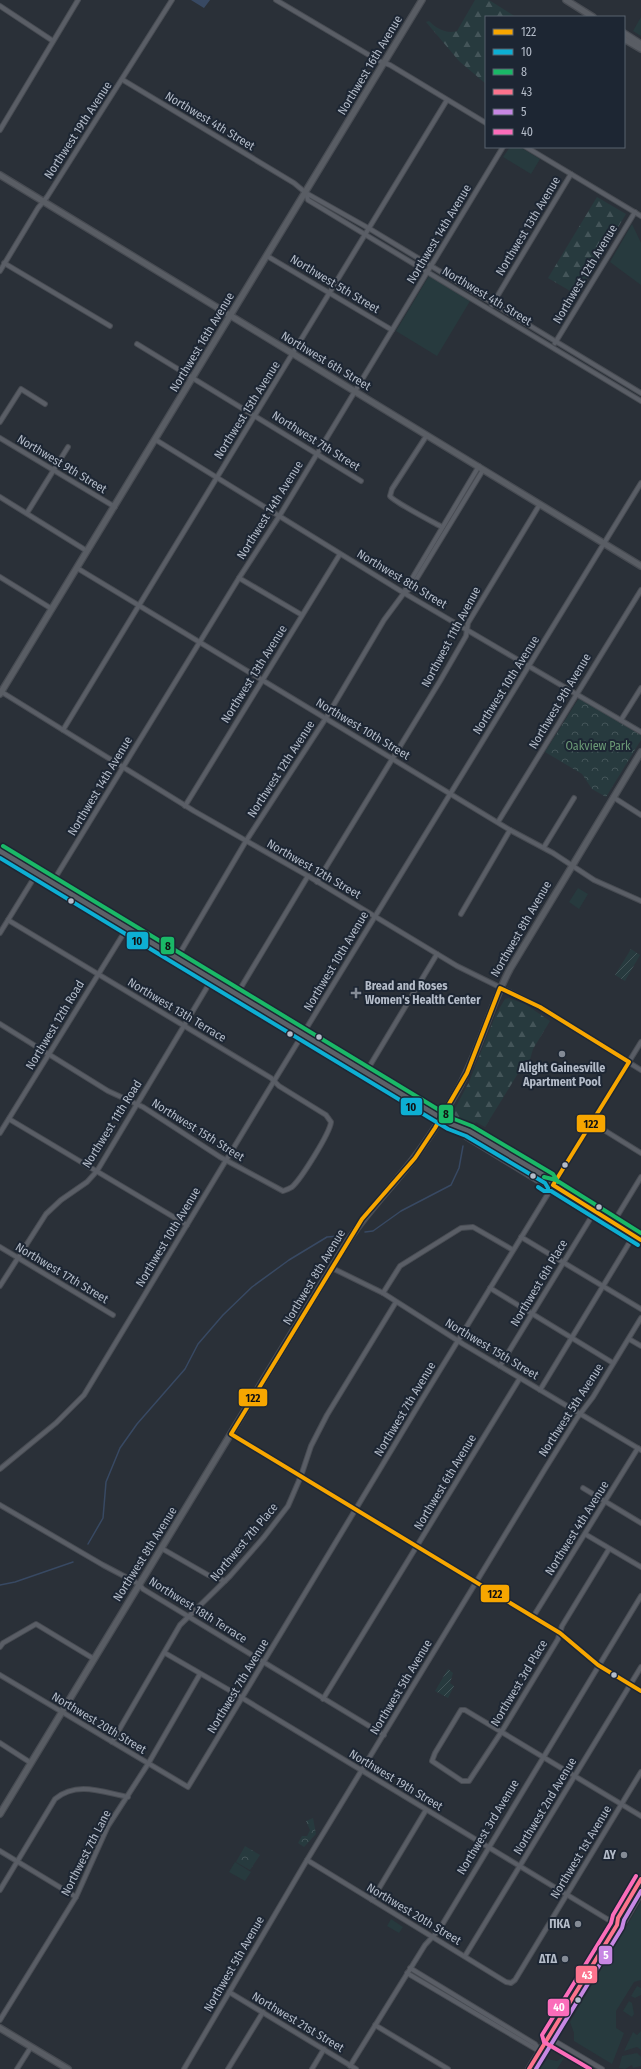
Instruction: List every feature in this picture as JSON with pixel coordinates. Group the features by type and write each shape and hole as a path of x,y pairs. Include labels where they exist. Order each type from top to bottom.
{"main road":[{"path":"0,851 451,1124 474,1134 550,1179 553,1186 641,1240"},
{"path":"529,2069 617,1925 618,1918 641,1879"},
{"path":"617,1925 624,1921 641,1892"}],"street":[{"path":"3,0 0,5 53,41"},
{"path":"0,130 78,0"},
{"name":"Northwest 19th Avenue","path":"0,271 38,208 44,202 172,0"},
{"path":"276,0 485,122"},
{"name":"Northwest 16th Avenue","path":"0,693 156,440 422,0"},
{"path":"566,0 585,15"},
{"path":"625,34 641,44"},
{"path":"625,40 641,49"},
{"name":"Northwest 4th Street","path":"122,80 294,183 306,193 370,229 641,393"},
{"name":"Northwest 15th Avenue","path":"63,730 216,478 256,416 370,229 447,100"},
{"name":"Northwest 14th Avenue","path":"52,883 239,578 280,516 502,148"},
{"path":"528,148 641,216"},
{"name":"Northwest 13th Avenue","path":"490,309 571,174"},
{"name":"Northwest 6th Street","path":"0,175 641,566"},
{"name":"Northwest 4th Street","path":"306,193 308,200 641,401"},
{"name":"Northwest 12th Avenue","path":"553,347 635,212"},
{"name":"Northwest 5th Street","path":"267,256 392,330"},
{"path":"4,263 110,326"},
{"name":"Northwest 7th Street","path":"137,344 361,481"},
{"path":"614,384 617,378"},
{"path":"0,422 20,389 44,404"},
{"path":"427,435 392,489 390,496 394,501 413,509 446,530"},
{"name":"Northwest 9th Street","path":"0,438 115,507"},
{"name":"Northwest 8th Street","path":"156,440 404,593 530,665 641,732"},
{"path":"27,513 68,447"},
{"name":"Northwest 12th Avenue","path":"177,958 246,841 326,718 384,620 404,593 442,527 481,468"},
{"name":"Northwest 12th Avenue","path":"404,593 411,588 481,468"},
{"name":"Northwest 10th Avenue","path":"0,1469 56,1423 84,1395 274,1081 641,484"},
{"path":"0,497 87,551"},
{"name":"Northwest 11th Avenue","path":"317,882 466,636 468,623 540,504"},
{"name":"Northwest 13th Avenue","path":"186,806 340,554"},
{"name":"Northwest 10th Street","path":"77,568 510,830 544,847 571,866 607,887 641,901"},
{"path":"0,577 52,609"},
{"path":"239,578 302,615"},
{"name":"Northwest 9th Avenue","path":"498,822 641,590"},
{"path":"621,720 641,688"},
{"name":"Northwest 12th Street","path":"0,693 186,806 308,876 457,966 540,1007 641,1070"},
{"name":"Northwest 8th Avenue","path":"0,1814 362,1219 414,1158 435,1128 467,1073 500,988 571,866 641,752"},
{"path":"613,797 641,814"},
{"path":"544,847 574,798"},
{"path":"461,914 510,830"},
{"path":"0,933 37,873"},
{"path":"237,994 308,876"},
{"name":"Northwest 13th Terrace","path":"8,920 274,1081 279,1086 326,1115 331,1122 327,1135 297,1182 292,1187 283,1191"},
{"name":"Northwest 12th Road","path":"0,1133 127,928"},
{"path":"366,1072 437,954"},
{"name":"Northwest 11th Road","path":"0,1286 52,1207 87,1182 97,1171 212,979"},
{"name":"Northwest 15th Street","path":"0,1024 108,1091 137,1104 226,1160 283,1191"},
{"name":"Northwest 7th Avenue","path":"188,1788 513,1250 641,1042"},
{"path":"9,1119 186,1225"},
{"path":"591,1122 641,1153"},
{"path":"613,1223 641,1177"},
{"name":"Northwest 6th Place","path":"500,1366 595,1211"},
{"path":"383,1293 400,1266 462,1228 473,1227 513,1250"},
{"path":"540,1390 634,1236"},
{"path":"521,1237 641,1310"},
{"name":"Northwest 17th Street","path":"0,1247 113,1315"},
{"name":"Northwest 15th Street","path":"332,1268 383,1293 458,1341 639,1449"},
{"path":"490,1288 614,1362"},
{"name":"Northwest 7th Place","path":"112,1742 165,1653 168,1645 188,1617 225,1581 264,1537 288,1506 301,1476 311,1446 327,1415 396,1302"},
{"name":"Northwest 5th Avenue","path":"184,2069 361,1771 562,1442 641,1318"},
{"path":"629,1339 641,1346"},
{"name":"Northwest 6th Avenue","path":"323,1699 520,1378"},
{"path":"231,1434 560,1633 598,1665 641,1691"},
{"name":"Northwest 4th Avenue","path":"533,1617 639,1449"},
{"path":"583,1488 641,1523"},
{"name":"Northwest 18th Terrace","path":"0,1505 102,1565 139,1584 143,1589 188,1617 384,1735"},
{"path":"585,1534 641,1567"},
{"path":"161,1548 208,1575 225,1581"},
{"name":"Northwest 3rd Place","path":"502,1732 465,1710 461,1710 435,1753 432,1761 464,1782 469,1781 502,1732 560,1633 562,1626 609,1549"},
{"name":"Northwest 3rd Avenue","path":"350,2066 410,1968 432,1937 439,1930 641,1596"},
{"path":"0,1647 2,1643 36,1624 94,1659"},
{"name":"Northwest 19th Street","path":"165,1653 617,1925"},
{"name":"Northwest 2nd Avenue","path":"465,1956 641,1667"},
{"name":"Northwest 7th Lane","path":"0,2020 76,1897 108,1826 148,1764 200,1674"},
{"name":"Northwest 20th Street","path":"0,1675 188,1788"},
{"path":"502,1732 641,1816"},
{"path":"0,1743 31,1763"},
{"name":"Northwest 1st Avenue","path":"511,1982 516,1979 641,1772"},
{"path":"0,1890 55,1799 62,1793 74,1788 91,1789 128,1797"},
{"path":"372,1900 426,1810"},
{"path":"0,1851 76,1897"},
{"name":"Northwest 20th Street","path":"307,1860 506,1982 511,1982"},
{"path":"410,1968 535,2044 540,2051"},
{"path":"407,1973 471,2012 540,2051"},
{"path":"439,1992 442,1987"},
{"name":"Northwest 21st Street","path":"229,1992 356,2069"},
{"path":"471,2012 474,2006"},
{"path":"228,2069 263,2012"},
{"path":"376,2025 448,2069"},
{"path":"0,2028 31,2047 59,2067 68,2069"},
{"path":"548,2037 602,2069"},
{"path":"17,2069 31,2047"},
{"path":"312,2069 324,2049"}],"green space":[{"path":"475,0 489,0 514,16 485,16 485,83 459,61 426,22 429,21 445,31 457,31"},
{"path":"641,17 641,36 633,31"},
{"path":"509,148 522,148 540,159 531,174 503,157"},
{"path":"597,197 626,214 577,295 548,278"},
{"path":"632,224 641,243 641,285 610,262"},
{"path":"429,276 470,301 437,356 396,331"},
{"name":"Oakview Park","path":"579,698 641,735 641,740 606,797 592,789 582,774 545,752"},
{"path":"578,888 588,894 579,909 569,902"},
{"path":"631,949 640,955 625,981 615,975"},
{"path":"508,998 525,1004 550,1021 533,1049 529,1063 517,1075 485,1127 476,1122 473,1127 452,1114 469,1082 496,1014 505,999"},
{"path":"448,1669 453,1673 450,1683 454,1686 448,1698 435,1691"},
{"path":"313,1818 316,1834 304,1847 298,1843 302,1836 307,1836 310,1830 306,1821"},
{"path":"245,1846 260,1855 250,1870 236,1862"},
{"path":"235,1862 251,1872 245,1881 229,1872"},
{"path":"641,1902 641,1980 634,1982 616,2011 616,2028 624,2033 612,2064 574,2041 574,2033 570,2022"},
{"path":"391,1919 403,1927 399,1933 387,1926"},
{"path":"637,1986 641,1988 641,1995 635,1998 631,1996"},
{"path":"629,2001 632,2003 634,2014 632,2017 623,2011"},
{"path":"641,2031 641,2050 637,2047 624,2051 633,2032 637,2035"},
{"path":"637,2053 641,2057 641,2066 633,2068 632,2065 625,2069 619,2068 622,2056"},
{"path":"566,2055 557,2069 540,2069 547,2059 557,2061"}],"water":[{"path":"191,0 210,0 204,8"}],"waterway":[{"path":"365,1232 373,1231 401,1211 451,1185 459,1168 463,1146"},
{"path":"88,1544 103,1518 106,1482 120,1448 137,1424 185,1369 198,1344 223,1315 252,1287 289,1260 327,1237 339,1236"},
{"path":"0,1585 15,1582 73,1562"}],"transit line":[{"name":"8","path":"3,846 454,1119 472,1126 553,1174 558,1182"},
{"name":"10","path":"0,858 448,1129 466,1136 545,1183 548,1188"},
{"name":"122","path":"641,1240 553,1185 629,1062 540,1007 500,988 467,1073 435,1128 415,1158 362,1219 231,1434 560,1633 598,1665 641,1691"},
{"name":"8","path":"544,1177 556,1180 641,1233"},
{"name":"10","path":"538,1187 544,1191 551,1191 638,1245"},
{"name":"40","path":"590,2069 544,2042 542,2035 611,1923 613,1915 636,1876"},
{"name":"43","path":"529,2069 617,1925 618,1918 641,1879"},
{"name":"5","path":"536,2069 622,1928 624,1920 641,1891"}],"place":[{"name":"Bread and Roses Women's Health Center","path":"356,993"},
{"name":"Alight Gainesville Apartment Pool","path":"562,1054"},
{"name":"ΔΥ","path":"624,1855"},
{"name":"ΠΚΑ","path":"578,1924"},
{"name":"ΔΤΔ","path":"565,1959"}]}
